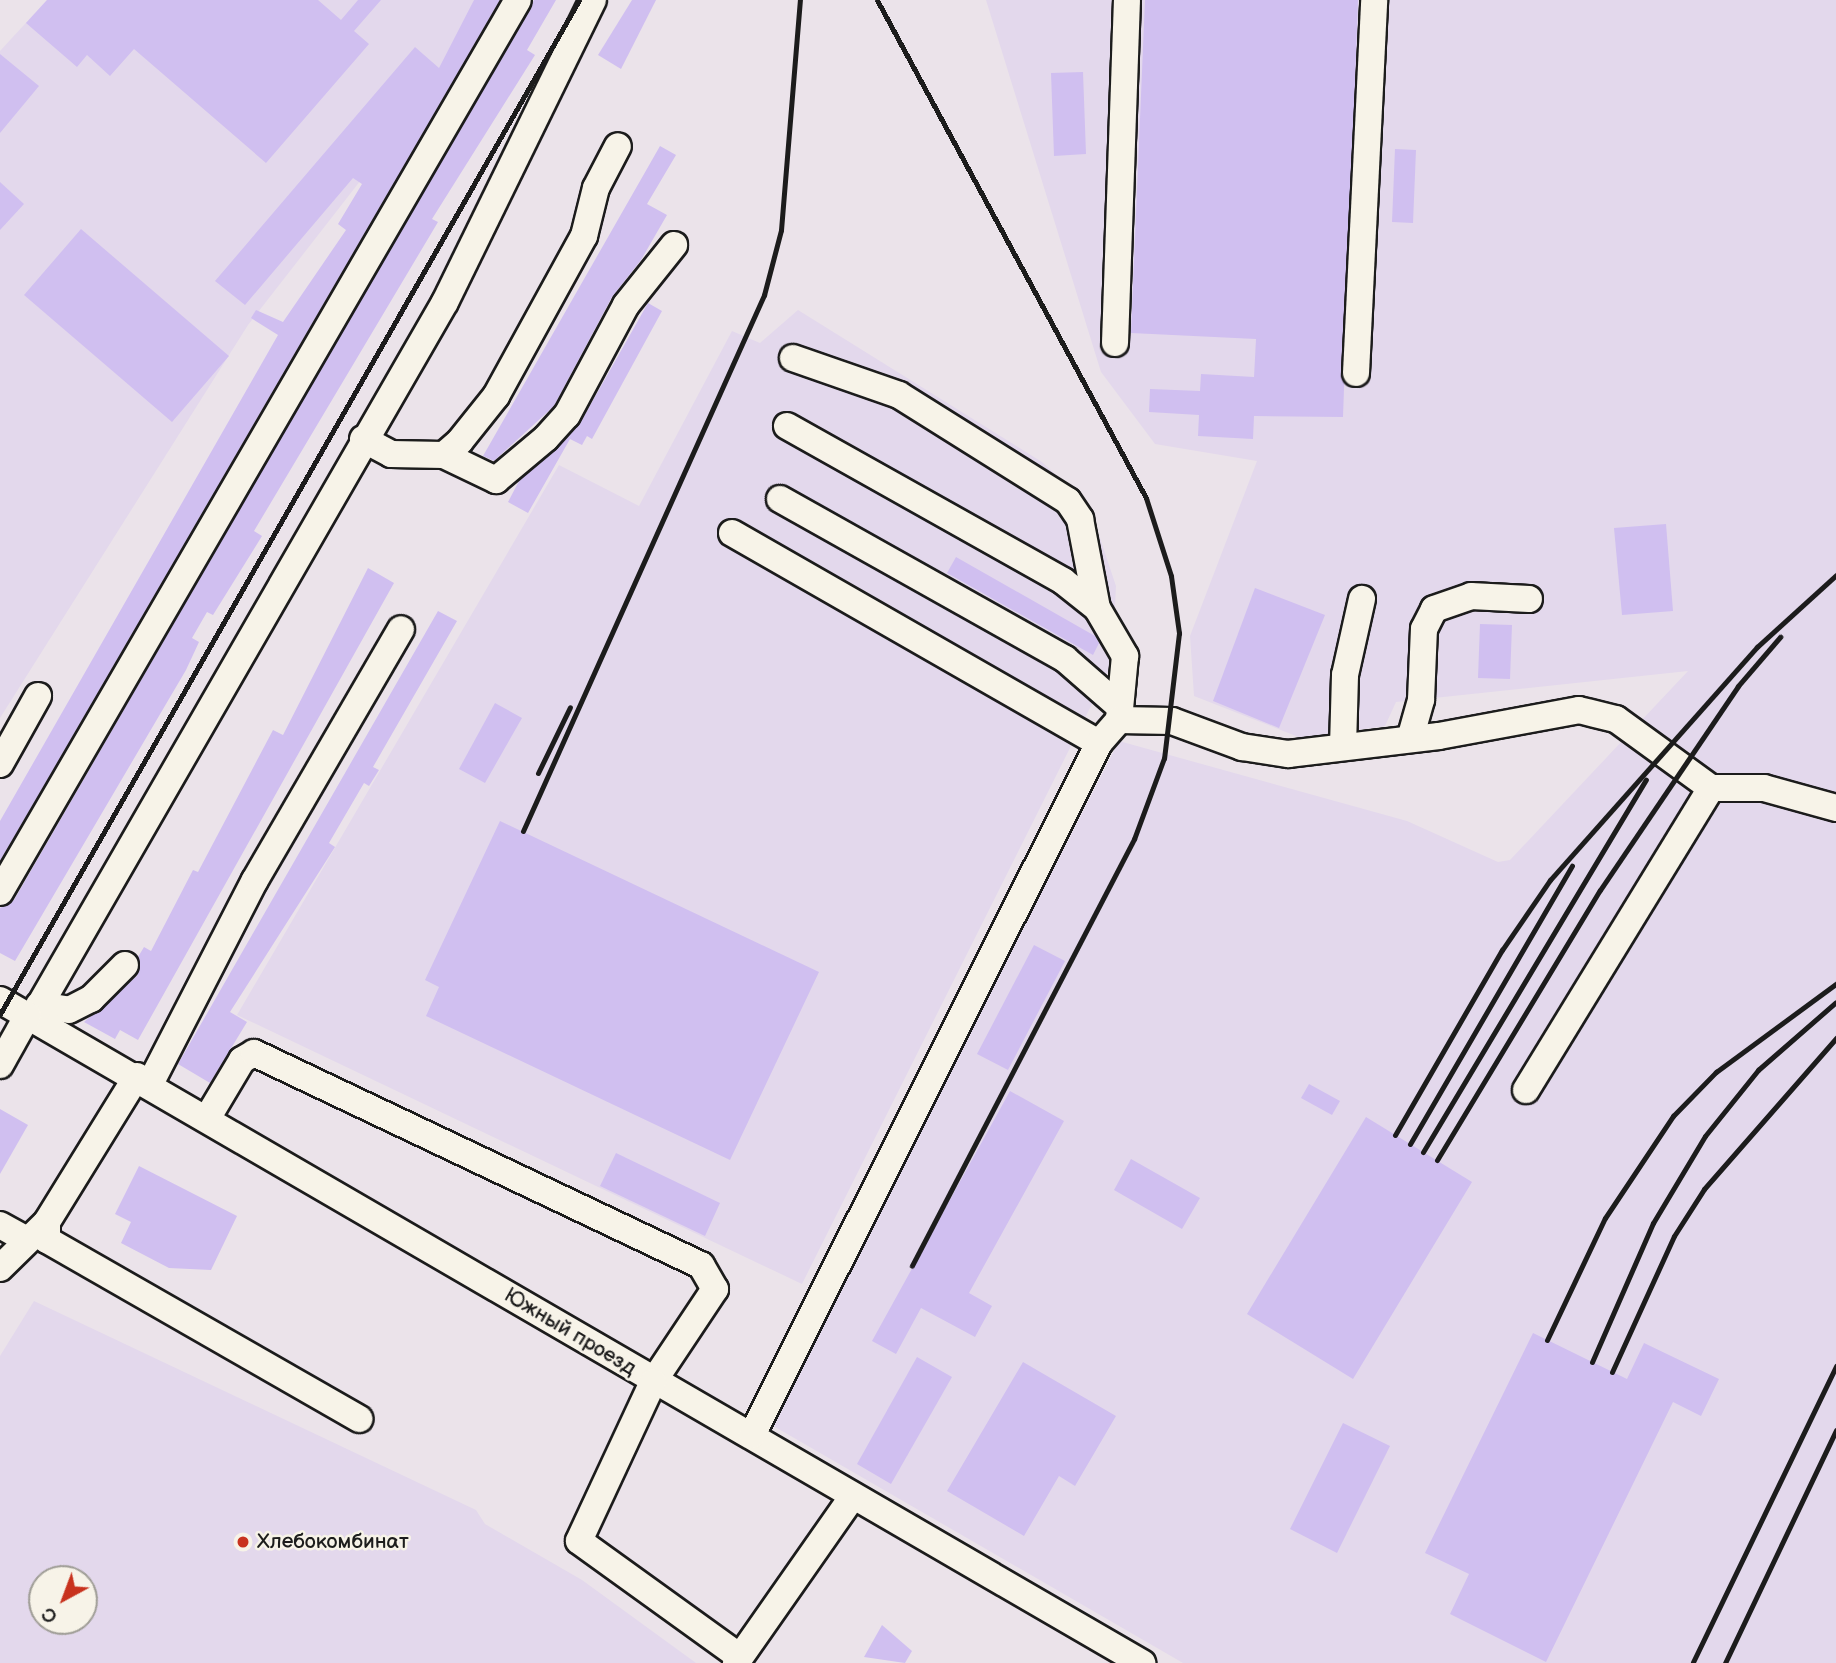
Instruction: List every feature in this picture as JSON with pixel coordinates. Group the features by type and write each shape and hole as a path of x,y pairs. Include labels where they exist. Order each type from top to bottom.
{"street":[{"path":"0,892 517,0"},
{"path":"0,1065 445,302 593,0"},
{"path":"1115,344 1128,0"},
{"path":"1356,373 1374,0"},
{"path":"444,455 496,396 584,236 596,188 618,146"},
{"path":"363,439 391,454 444,455 496,480 546,438 567,415 626,304 674,244"},
{"path":"793,358 899,395 1068,501 1080,519 1097,608"},
{"path":"751,1435 1099,743 1120,714 1125,656 1117,632 1097,608 1063,580 787,426"},
{"path":"780,499 1065,659 1120,714 1172,720 1242,747 1288,754 1410,739 1579,710 1616,719 1712,788 1764,788 1831,800"},
{"path":"732,533 1099,743"},
{"path":"1410,739 1421,699 1424,629 1434,609 1471,596 1529,599"},
{"path":"1343,747 1345,675 1362,599"},
{"path":"0,1268 25,1239 47,1222 144,1080 281,832 401,629"},
{"path":"0,764 38,696"},
{"path":"1526,1090 1712,788"},
{"path":"33,1012 69,1010 91,999 125,965"},
{"name":"Южный проезд","path":"0,1000 33,1012 653,1382 751,1435 1142,1663"},
{"path":"208,1117 242,1060 254,1053 701,1265 715,1289 653,1382 579,1541 738,1660 853,1496"},
{"path":"47,1222 47,1240 64,1255 359,1419"},
{"path":"0,1225 25,1239"}],"shaded area":[{"path":"47,0 474,0 445,72 248,325 0,718 0,51"},
{"path":"986,0 1836,0 1836,1663 1183,1663 770,1424 1119,741 1407,821 1498,862 1510,860 1688,671 1396,702 1385,726 1301,738 1194,696 1190,636 1257,461 1155,444 1101,372"},
{"path":"798,310 1042,462 1089,505 1116,586 1112,664 802,1284 237,1015 559,465 639,506 732,331 760,343"},
{"path":"34,1301 476,1510 485,1524 582,1580 696,1663 0,1663 0,1356"}],"building":[{"path":"47,0 318,0 341,20 358,0 381,0 354,31 369,44 266,163 134,49 110,76 87,55 77,67 26,23"},
{"path":"474,0 500,0 0,861 0,821 278,335 251,318 256,310 283,322 346,230 338,224 362,184 353,178 245,305 215,281 415,47 439,68"},
{"path":"534,0 556,0 527,50 535,55 432,219 438,222 254,531 262,536 213,615 207,612 192,638 199,642 186,670 15,961 0,953 0,908 14,900"},
{"path":"632,0 656,0 621,69 598,55"},
{"path":"1145,0 1358,0 1343,417 1254,416 1253,439 1198,436 1199,415 1149,412 1150,389 1200,391 1201,374 1254,377 1256,339 1131,333"},
{"path":"0,54 39,86 0,133"},
{"path":"1083,72 1086,154 1054,156 1051,73"},
{"path":"660,146 676,155 647,204 667,215 641,260 612,297 554,406 494,461 483,456"},
{"path":"1395,149 1416,150 1413,223 1392,222"},
{"path":"0,182 24,204 0,230"},
{"path":"81,229 229,356 172,422 24,295"},
{"path":"648,303 662,311 592,439 587,436 582,445 570,439 528,513 508,502 519,481 579,425"},
{"path":"1666,524 1673,611 1622,615 1614,528"},
{"path":"956,557 1095,636 1099,643 1093,655 947,573"},
{"path":"368,568 394,583 138,1040 120,1030 115,1039 84,1022 137,976 138,957 144,947 151,951 193,870 198,872 273,730 283,735"},
{"path":"1255,588 1325,615 1279,728 1213,701"},
{"path":"438,611 457,621 373,767 379,770 369,786 364,783 329,843 335,847 230,1012 247,1022 210,1083 178,1064"},
{"path":"1480,624 1512,625 1510,679 1478,678"},
{"path":"495,703 522,718 485,783 459,769"},
{"path":"500,821 819,972 730,1160 426,1016 439,987 425,980"},
{"path":"1034,945 1065,961 1008,1070 977,1054"},
{"path":"1309,1084 1340,1101 1332,1115 1301,1098"},
{"path":"1010,1091 1064,1121 969,1293 992,1306 975,1337 921,1308 896,1354 872,1341"},
{"path":"0,1109 28,1125 0,1174"},
{"path":"1366,1117 1472,1182 1353,1379 1247,1314"},
{"path":"616,1153 720,1203 705,1236 600,1186"},
{"path":"1131,1159 1200,1198 1182,1229 1114,1190"},
{"path":"139,1166 237,1216 211,1270 169,1268 121,1243 131,1222 115,1214"},
{"path":"1533,1333 1627,1379 1644,1343 1719,1379 1701,1416 1673,1402 1546,1662 1450,1614 1469,1574 1425,1553"},
{"path":"917,1357 952,1377 891,1484 857,1464"},
{"path":"1023,1362 1116,1416 1075,1486 1059,1476 1024,1536 947,1491"},
{"path":"1343,1423 1390,1446 1337,1553 1290,1529"},
{"path":"882,1625 912,1651 905,1663 864,1657"}],"railway":[{"path":"0,1014 579,0"},
{"path":"523,831 764,295 781,230 800,0"},
{"path":"877,0 1146,498 1171,576 1179,633 1164,758 1134,839 912,1266"},
{"path":"1395,1135 1502,950 1550,880 1757,647 1836,575"},
{"path":"1437,1160 1600,890 1738,686 1780,637"},
{"path":"538,773 570,707"},
{"path":"1423,1152 1646,780"},
{"path":"1410,1144 1572,866"},
{"path":"1547,1340 1605,1218 1673,1116 1716,1072 1836,984"},
{"path":"1592,1362 1653,1223 1705,1136 1758,1070 1836,1002"},
{"path":"1612,1372 1674,1236 1704,1189 1836,1038"},
{"path":"1693,1662 1836,1366"},
{"path":"1725,1663 1836,1430"}],"place":[{"name":"Хлебокомбинат","path":"243,1542"}]}
